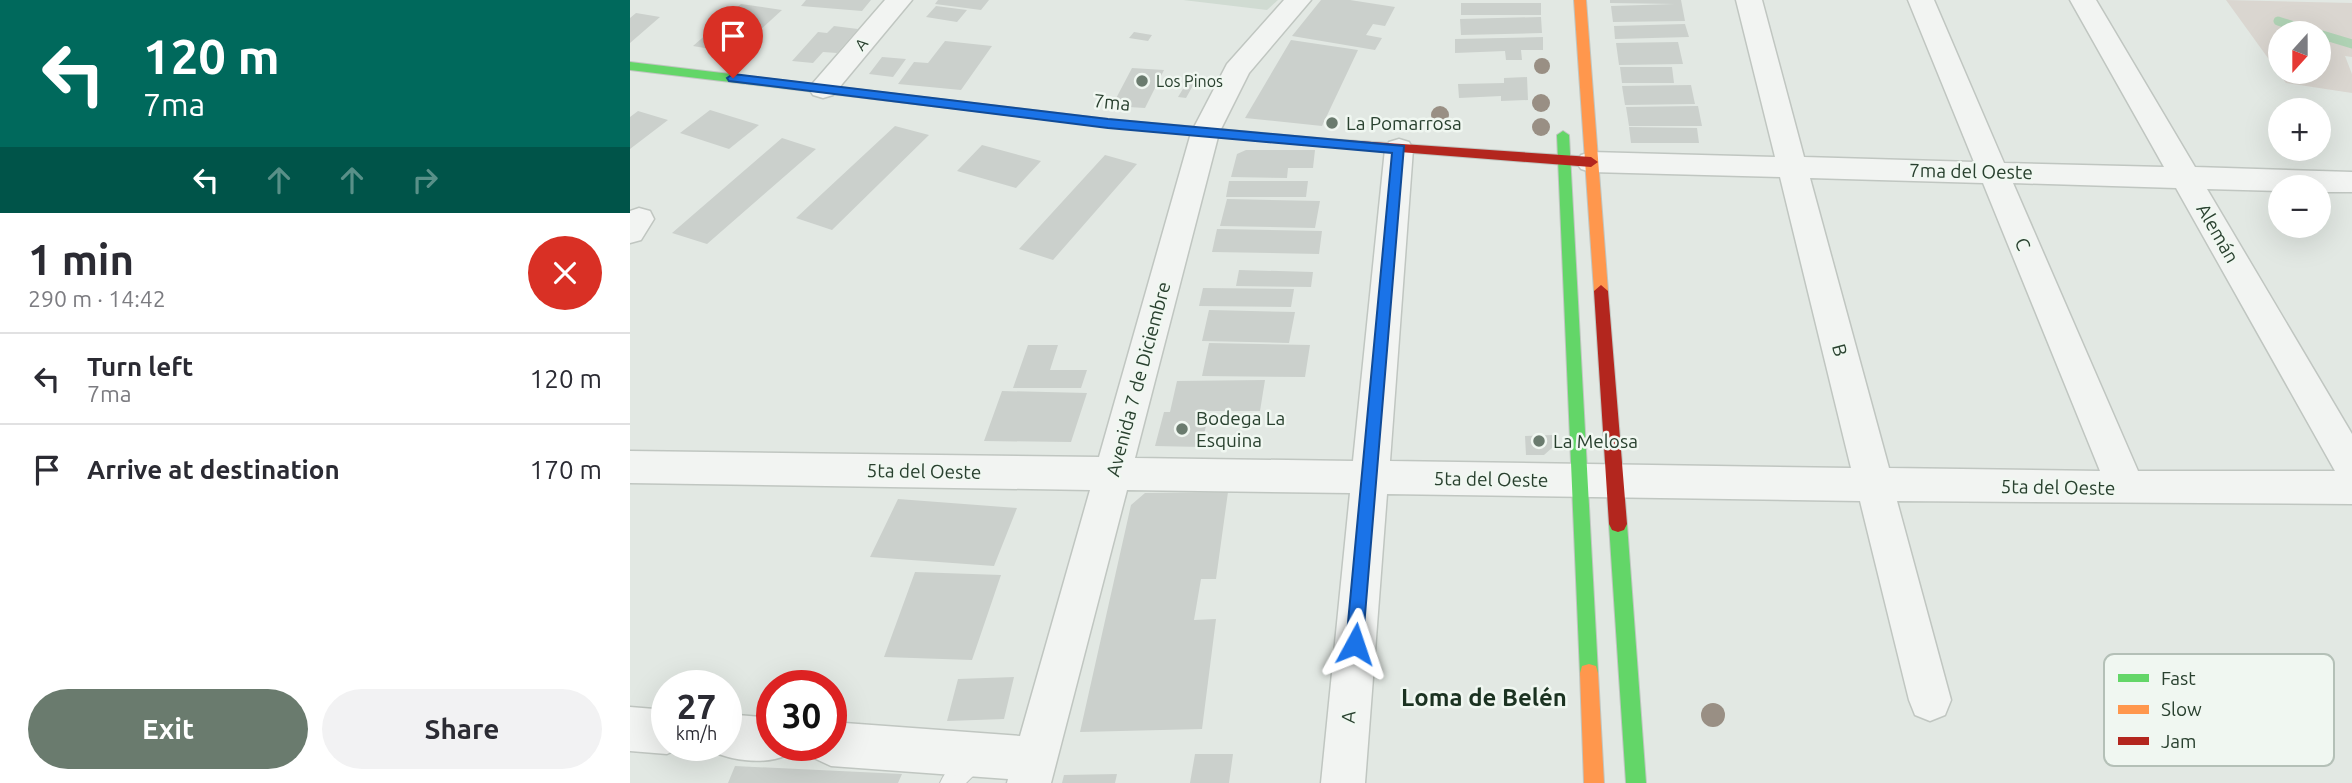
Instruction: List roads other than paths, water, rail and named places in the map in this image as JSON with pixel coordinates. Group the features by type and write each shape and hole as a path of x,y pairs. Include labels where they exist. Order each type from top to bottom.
{"main road":[{"path":"1580,0 1577,162 1596,480 1594,783"},
{"name":"7ma","path":"630,66 1205,133 1577,162"},
{"path":"1562,121 1577,162 1596,480 1636,783"}],"street":[{"name":"A","path":"823,89 899,0"},
{"name":"Avenida 7 de Diciembre","path":"1032,771 1205,133 1237,70 1298,0"},
{"name":"B","path":"1749,0 1930,700"},
{"name":"C","path":"1920,0 2126,488"},
{"name":"Alemán","path":"2083,0 2352,467"},
{"name":"A","path":"1343,783 1399,149"},
{"name":"7ma del Oeste","path":"1577,162 2352,182"},
{"name":"5ta del Oeste","path":"630,467 2126,488 2352,487"},
{"path":"630,729 651,731"},
{"path":"847,747 965,769 1032,771"}],"waterway":[{"path":"2331,38 2352,44"}],"place":[{"name":"Los Pinos","path":"1142,81"},
{"name":"La Pomarrosa","path":"1332,123"},
{"name":"Bodega La Esquina","path":"1182,429"},
{"name":"La Melosa","path":"1539,441"}],"district":[{"name":"Loma de Belén","path":"1484,697"}]}
